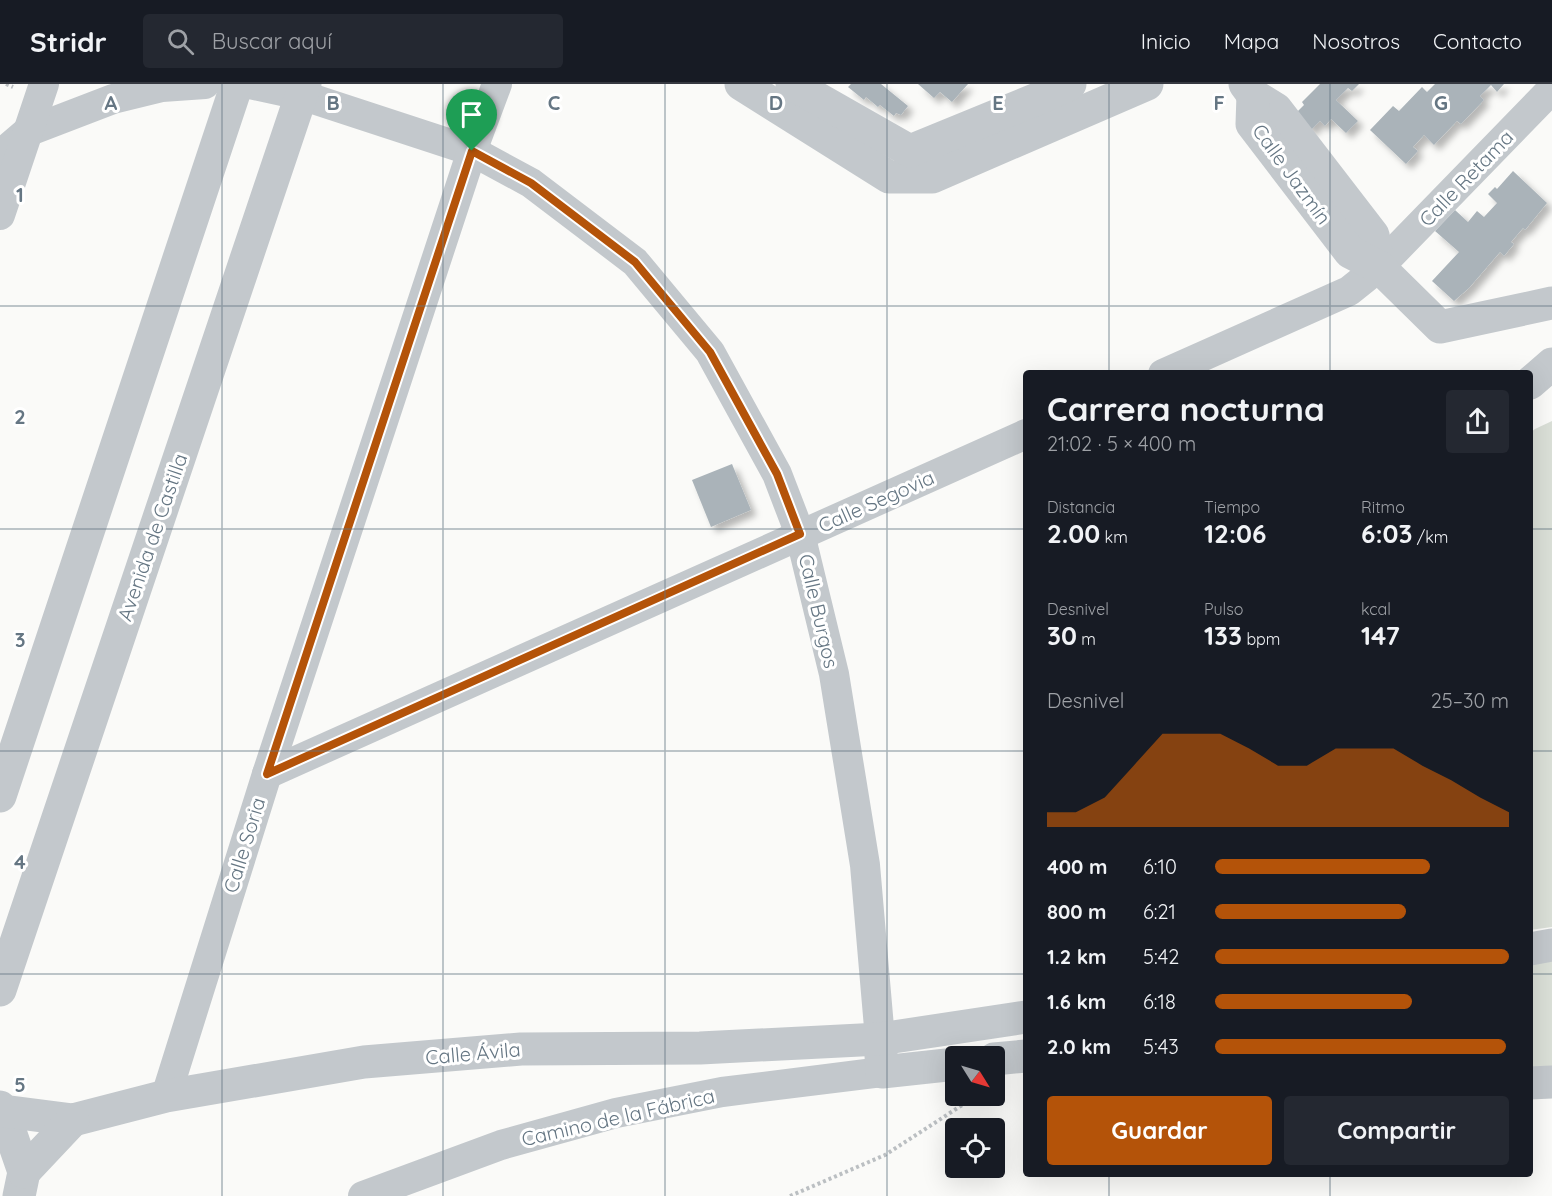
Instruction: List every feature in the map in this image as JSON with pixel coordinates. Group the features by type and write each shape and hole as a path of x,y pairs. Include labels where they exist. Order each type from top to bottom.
{"street":[{"path":"0,215 44,84"},
{"path":"0,155 27,132 113,99 162,87 205,84"},
{"path":"0,796 237,84"},
{"name":"Calle Burgos","path":"250,84 303,90 472,151 531,183 635,262 710,352 777,474 800,534 834,674 865,865 880,1039"},
{"name":"Calle Soria","path":"166,1096 267,774 472,151 497,84"},
{"path":"741,84 889,177 932,177 1037,103 1070,84"},
{"path":"792,84 910,151 1037,103 1147,84"},
{"name":"Calle Jazmín","path":"1254,88 1252,124 1350,252 1379,267 1440,327 1552,303"},
{"name":"Calle Retama","path":"1379,267 1552,89"},
{"name":"Avenida de Castilla","path":"0,990 303,90"},
{"path":"1172,370 1349,291 1379,267"},
{"path":"1533,380 1552,364"},
{"name":"Calle Segovia","path":"267,774 1023,435"},
{"path":"1533,948 1552,945"},
{"path":"882,1072 880,1039 1023,1017"},
{"name":"Calle Ávila","path":"2,1109 73,1120 166,1096 364,1062 522,1049 700,1048 880,1039"},
{"path":"1005,1058 1023,1056"},
{"name":"Camino de la Fábrica","path":"363,1196 501,1145 616,1113 722,1092 945,1065"},
{"path":"1533,1083 1552,1083"},
{"path":"2,1109 22,1184"},
{"path":"22,1184 73,1120"}],"path":[{"path":"790,1196 885,1155 961,1106"}],"shaded area":[{"path":"1552,421 1552,927 1533,930 1533,431"},
{"path":"1552,958 1552,1068 1533,1069 1533,962"}],"building":[{"path":"851,84 881,84 908,106 901,115 896,113 894,116 866,97 864,100 848,87"},
{"path":"918,84 968,84 952,102 940,92 934,98"},
{"path":"1320,84 1359,84 1352,91 1348,88 1336,100 1358,121 1346,133 1331,119 1325,126 1320,121 1310,131 1296,113 1304,105 1302,102"},
{"path":"1435,84 1504,84 1497,92 1491,85 1480,96 1484,100 1461,124 1457,121 1434,145 1424,135 1413,147 1418,151 1406,164 1370,130 1393,106 1399,111 1422,87 1427,92"},
{"path":"1513,171 1547,203 1525,230 1523,228 1511,242 1514,244 1504,256 1500,252 1469,288 1454,301 1432,281 1459,252 1435,231 1455,210 1468,222 1477,211 1484,217 1497,203 1488,194 1495,187 1497,189"},
{"path":"732,464 751,510 711,527 692,480"}],"route":[{"path":"472,151 531,183 635,262 710,352 777,474 800,534 267,774 395,385 472,151"}]}
